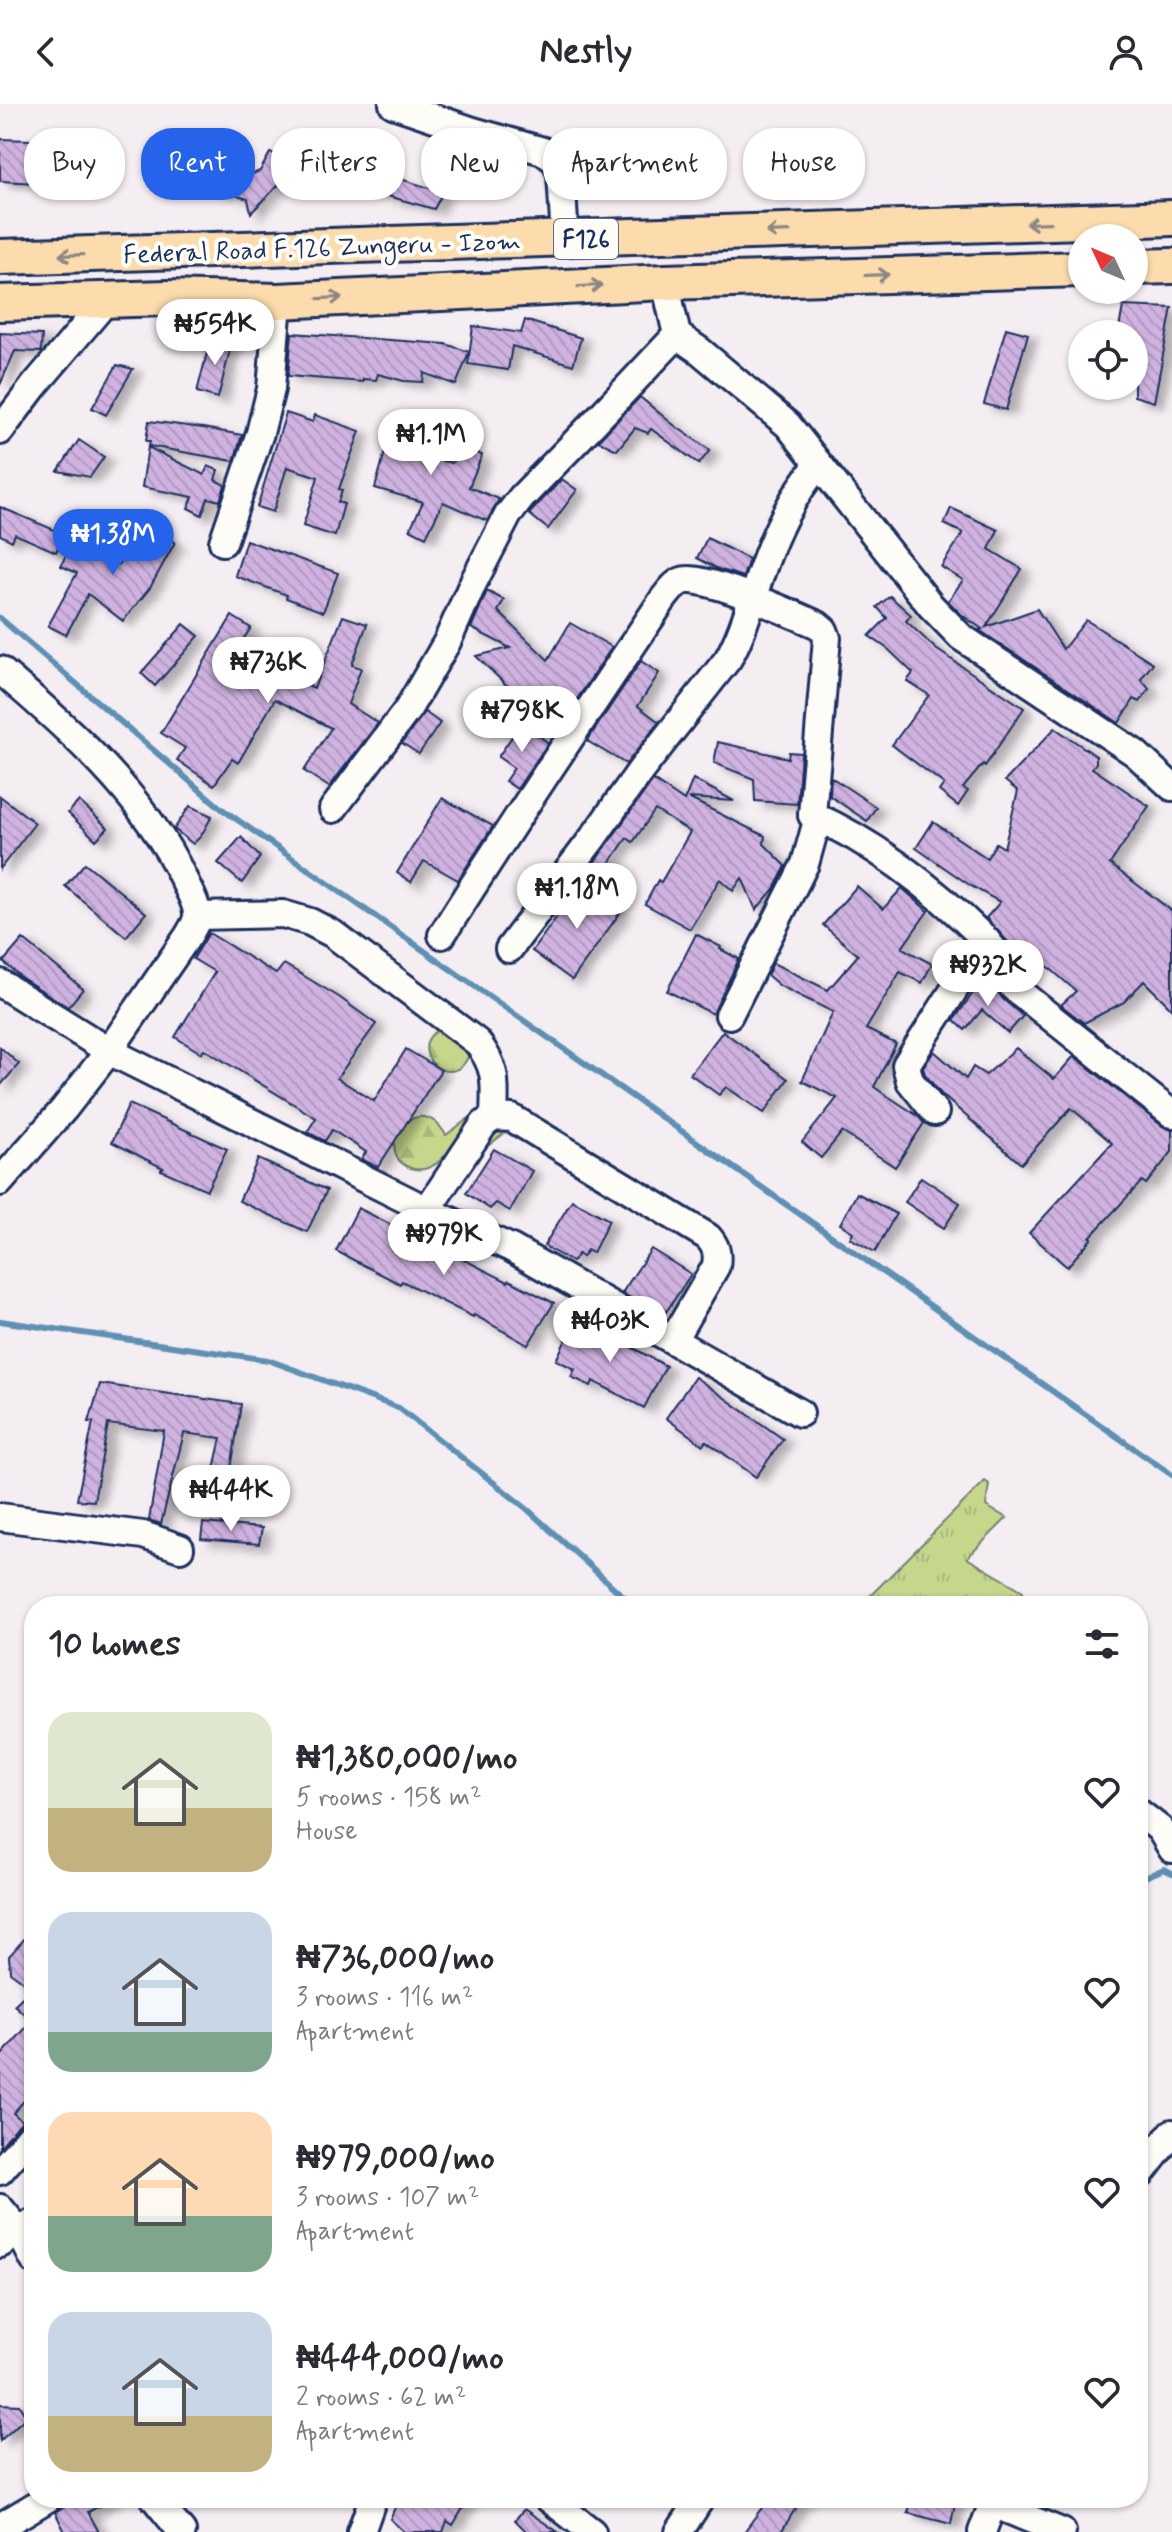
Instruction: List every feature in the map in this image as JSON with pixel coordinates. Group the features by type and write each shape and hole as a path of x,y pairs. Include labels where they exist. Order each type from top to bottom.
{"main road":[{"name":"Federal Road F.126 Zungeru - Izom","path":"0,257 1172,218"},
{"path":"167,251 167,298"},
{"path":"1148,267 1172,266"},
{"name":"Federal Road F.126 Zungeru - Izom","path":"0,303 167,298 278,301 665,282 1068,269"}],"street":[{"path":"393,104 543,151 556,161 561,174 565,239"},
{"path":"665,282 677,335 788,425 931,606 961,637 1135,753 1172,787"},
{"path":"0,431 107,300"},
{"path":"223,542 260,433 271,389 278,301"},
{"path":"333,809 408,709 447,642 508,515 677,335"},
{"path":"509,949 641,770 728,659 738,643 762,570 789,505 818,465"},
{"path":"442,935 505,832 671,589 679,581 690,579 753,598 818,625 827,638 812,815 817,821 805,864 729,1015"},
{"path":"0,670 42,706 130,795 171,852 197,916 188,936 109,1051 64,1109 0,1182"},
{"path":"812,815 844,829 899,864 986,940 996,952 1013,987 1172,1114"},
{"path":"197,916 283,914 310,922 333,934 477,1042 489,1057 495,1076 494,1117"},
{"path":"935,1112 910,1081 906,1065 986,940"},
{"path":"0,983 109,1051 427,1210 511,1248 800,1413"},
{"path":"427,1210 484,1124 494,1117 512,1118 708,1237 714,1244 718,1255 716,1266 673,1340"},
{"path":"0,1517 143,1535 180,1548"},
{"path":"1148,1820 1160,1829 1172,1849"},
{"path":"1148,2164 1172,2133"},
{"path":"0,2171 24,2143"},
{"path":"0,2208 18,2232"},
{"path":"0,2527 31,2508"},
{"path":"162,2508 182,2532"},
{"path":"361,2532 369,2508"},
{"path":"561,2508 592,2532"},
{"path":"679,2532 695,2508"},
{"path":"982,2532 991,2508"},
{"path":"1009,2508 1062,2532"}],"green space":[{"path":"442,1028 449,1028 470,1053 462,1066 453,1071 443,1070 428,1056 426,1046 430,1036"},
{"path":"484,1107 508,1110 506,1132 484,1149 467,1172 443,1173 443,1158 433,1166 422,1169 414,1169 401,1162 395,1151 395,1139 410,1120 421,1117 434,1121 446,1135"},
{"path":"985,1481 989,1484 986,1506 1007,1518 967,1558 1023,1591 1022,1596 870,1596"}],"building":[{"path":"0,139 24,140 24,182 0,181"},
{"path":"271,153 271,193 251,213 248,200 255,200 255,173 260,171"},
{"path":"405,180 421,185 421,200 439,200 434,209 402,200 405,200"},
{"path":"1123,306 1172,308 1154,402 1147,400 1148,320 1120,320"},
{"path":"525,320 581,338 573,365 512,346 508,370 468,364 473,326 521,333"},
{"path":"1006,328 1028,334 1006,410 984,404"},
{"path":"0,333 42,335 41,352 15,351 0,385"},
{"path":"292,333 446,344 469,352 456,385 424,373 423,382 378,374 376,380 363,379 363,382 288,376"},
{"path":"211,337 232,342 218,398 197,392"},
{"path":"117,365 133,369 106,415 92,408"},
{"path":"640,397 710,450 699,464 651,429 648,433 635,428 617,450 598,441"},
{"path":"286,413 313,422 315,415 360,431 339,489 342,490 338,502 344,504 335,536 303,526 318,477 287,467 273,512 257,507"},
{"path":"394,419 428,427 421,456 452,463 458,446 482,455 469,487 499,499 487,521 443,502 426,537 410,529 423,502 375,488"},
{"path":"149,421 242,435 234,461 149,446 150,441 146,441"},
{"path":"79,440 104,457 90,477 58,471"},
{"path":"148,447 204,475 208,466 218,470 215,480 225,485 220,501 208,498 202,515 188,508 193,497 142,487"},
{"path":"562,479 577,490 548,529 529,514"},
{"path":"0,507 64,534 56,552 15,534 12,541 0,535"},
{"path":"951,508 998,530 989,549 1022,569 986,627 1037,609 1063,649 1086,620 1153,663 1141,679 1149,689 1140,702 1134,699 1119,723 979,630 982,629 948,601 963,580 941,567 963,533 944,524"},
{"path":"142,522 175,542 150,588 123,621 88,594 66,635 48,626 77,573 61,566 71,543 118,565"},
{"path":"707,538 749,559 743,577 697,558"},
{"path":"246,540 338,573 323,612 235,576"},
{"path":"487,591 504,600 498,611 548,660 570,623 612,647 567,714 541,696 535,704 505,684 476,656 510,648 471,628"},
{"path":"890,596 911,615 906,621 936,649 1024,708 985,766 983,764 963,788 968,791 958,806 939,791 944,784 892,745 929,695 907,681 913,673 869,636 887,618 877,607"},
{"path":"232,616 251,628 240,644 300,683 314,688 343,616 367,624 352,665 361,668 348,704 378,723 329,787 304,771 331,728 275,699 238,763 232,759 214,785 177,760 185,748 161,733"},
{"path":"184,624 199,636 155,686 141,673"},
{"path":"641,661 659,673 638,706 659,722 626,764 587,741"},
{"path":"425,712 440,723 419,754 402,743"},
{"path":"522,722 548,743 517,789 505,781 514,768 498,757"},
{"path":"1055,728 1096,756 1092,768 1149,806 1110,864 1172,911 1172,1009 1144,981 1124,1002 1084,1023 1061,1005 1076,991 1030,951 1019,962 1008,942 986,918 1000,902 916,848 933,822 987,858 996,843 1004,848 1018,791 1005,781"},
{"path":"718,742 788,758 789,752 801,753 797,804 755,801 754,779 714,763"},
{"path":"831,777 876,807 867,821 830,796"},
{"path":"693,779 734,801 688,798 765,836 764,844 786,866 774,889 756,910 742,878 733,891 720,879 690,929 645,904 690,832 655,810 633,842 627,838 605,870 594,863 653,780 684,801"},
{"path":"0,796 35,823 0,869"},
{"path":"442,798 493,826 458,880 424,861 411,882 397,873"},
{"path":"79,801 108,828 96,840 68,813"},
{"path":"190,806 212,816 193,844 174,829"},
{"path":"241,837 260,857 242,883 218,863"},
{"path":"85,863 146,913 126,937 65,886"},
{"path":"582,882 622,910 572,980 532,951"},
{"path":"857,886 883,909 902,888 928,911 902,948 932,964 922,983 900,972 866,1029 896,1044 874,1087 924,1123 895,1167 842,1132 821,1158 802,1142 837,1098 802,1081 833,1012 780,986 767,975 773,963 828,990 858,955 823,925"},
{"path":"209,933 276,974 284,964 339,997 376,1024 337,1078 374,1101 406,1049 441,1070 378,1167 361,1159 366,1152 332,1130 325,1141 307,1132 316,1118 204,1049 201,1053 175,1037 215,972 193,959"},
{"path":"696,934 739,959 713,1014 667,991"},
{"path":"23,939 83,989 68,1007 3,962"},
{"path":"984,977 1023,1016 1008,1033 982,1010 965,1030 954,1020"},
{"path":"723,1031 788,1079 764,1113 726,1087 719,1095 690,1074"},
{"path":"0,1047 19,1064 0,1086"},
{"path":"1016,1048 1054,1079 1074,1056 1162,1126 1172,1130 1172,1152 1146,1184 1142,1181 1090,1237 1067,1267 1029,1233 1112,1143 1071,1108 1021,1164 941,1094 923,1068 934,1051 966,1079 973,1067 986,1075"},
{"path":"129,1104 227,1149 207,1190 161,1170 163,1168 112,1142"},
{"path":"494,1149 532,1171 510,1211 496,1203 490,1209 466,1193"},
{"path":"258,1159 327,1190 307,1232 239,1201"},
{"path":"921,1177 960,1203 944,1228 905,1202"},
{"path":"857,1193 896,1214 875,1252 850,1238 853,1232 840,1224"},
{"path":"572,1200 609,1220 593,1253 587,1250 582,1257 578,1254 572,1262 544,1246"},
{"path":"358,1208 554,1303 528,1345 474,1315 402,1281 400,1284 336,1251"},
{"path":"651,1249 691,1274 666,1312 656,1305 652,1310 622,1293"},
{"path":"575,1321 666,1366 644,1408 593,1381 591,1386 571,1377 575,1369 556,1360"},
{"path":"695,1377 783,1439 756,1477 706,1441 703,1445 666,1418"},
{"path":"100,1384 241,1404 230,1476 213,1473 221,1438 184,1433 161,1524 149,1520 164,1431 108,1424 94,1501 77,1500 93,1422 89,1422"},
{"path":"203,1523 262,1528 259,1544 201,1539"},
{"path":"24,1939 24,1982 10,1972 9,1956"},
{"path":"24,1996 24,2014 14,2005"},
{"path":"24,2030 24,2101 13,2113 22,2121 0,2147 0,2057"},
{"path":"0,2404 19,2405 24,2419 0,2441"},
{"path":"62,2508 95,2508 88,2512 99,2532 65,2532 55,2512"},
{"path":"395,2508 463,2508 453,2525 447,2521 443,2532 404,2532 390,2519"},
{"path":"762,2508 796,2508 781,2532 744,2532"},
{"path":"909,2508 954,2508 951,2524 908,2513"},
{"path":"524,2509 558,2532 527,2532 515,2520"}],"waterway":[{"path":"0,618 222,809 1172,1475"},
{"path":"0,1321 268,1360 399,1408 527,1509 623,1596"},
{"path":"1148,1876 1164,1869 1172,1873"}]}
